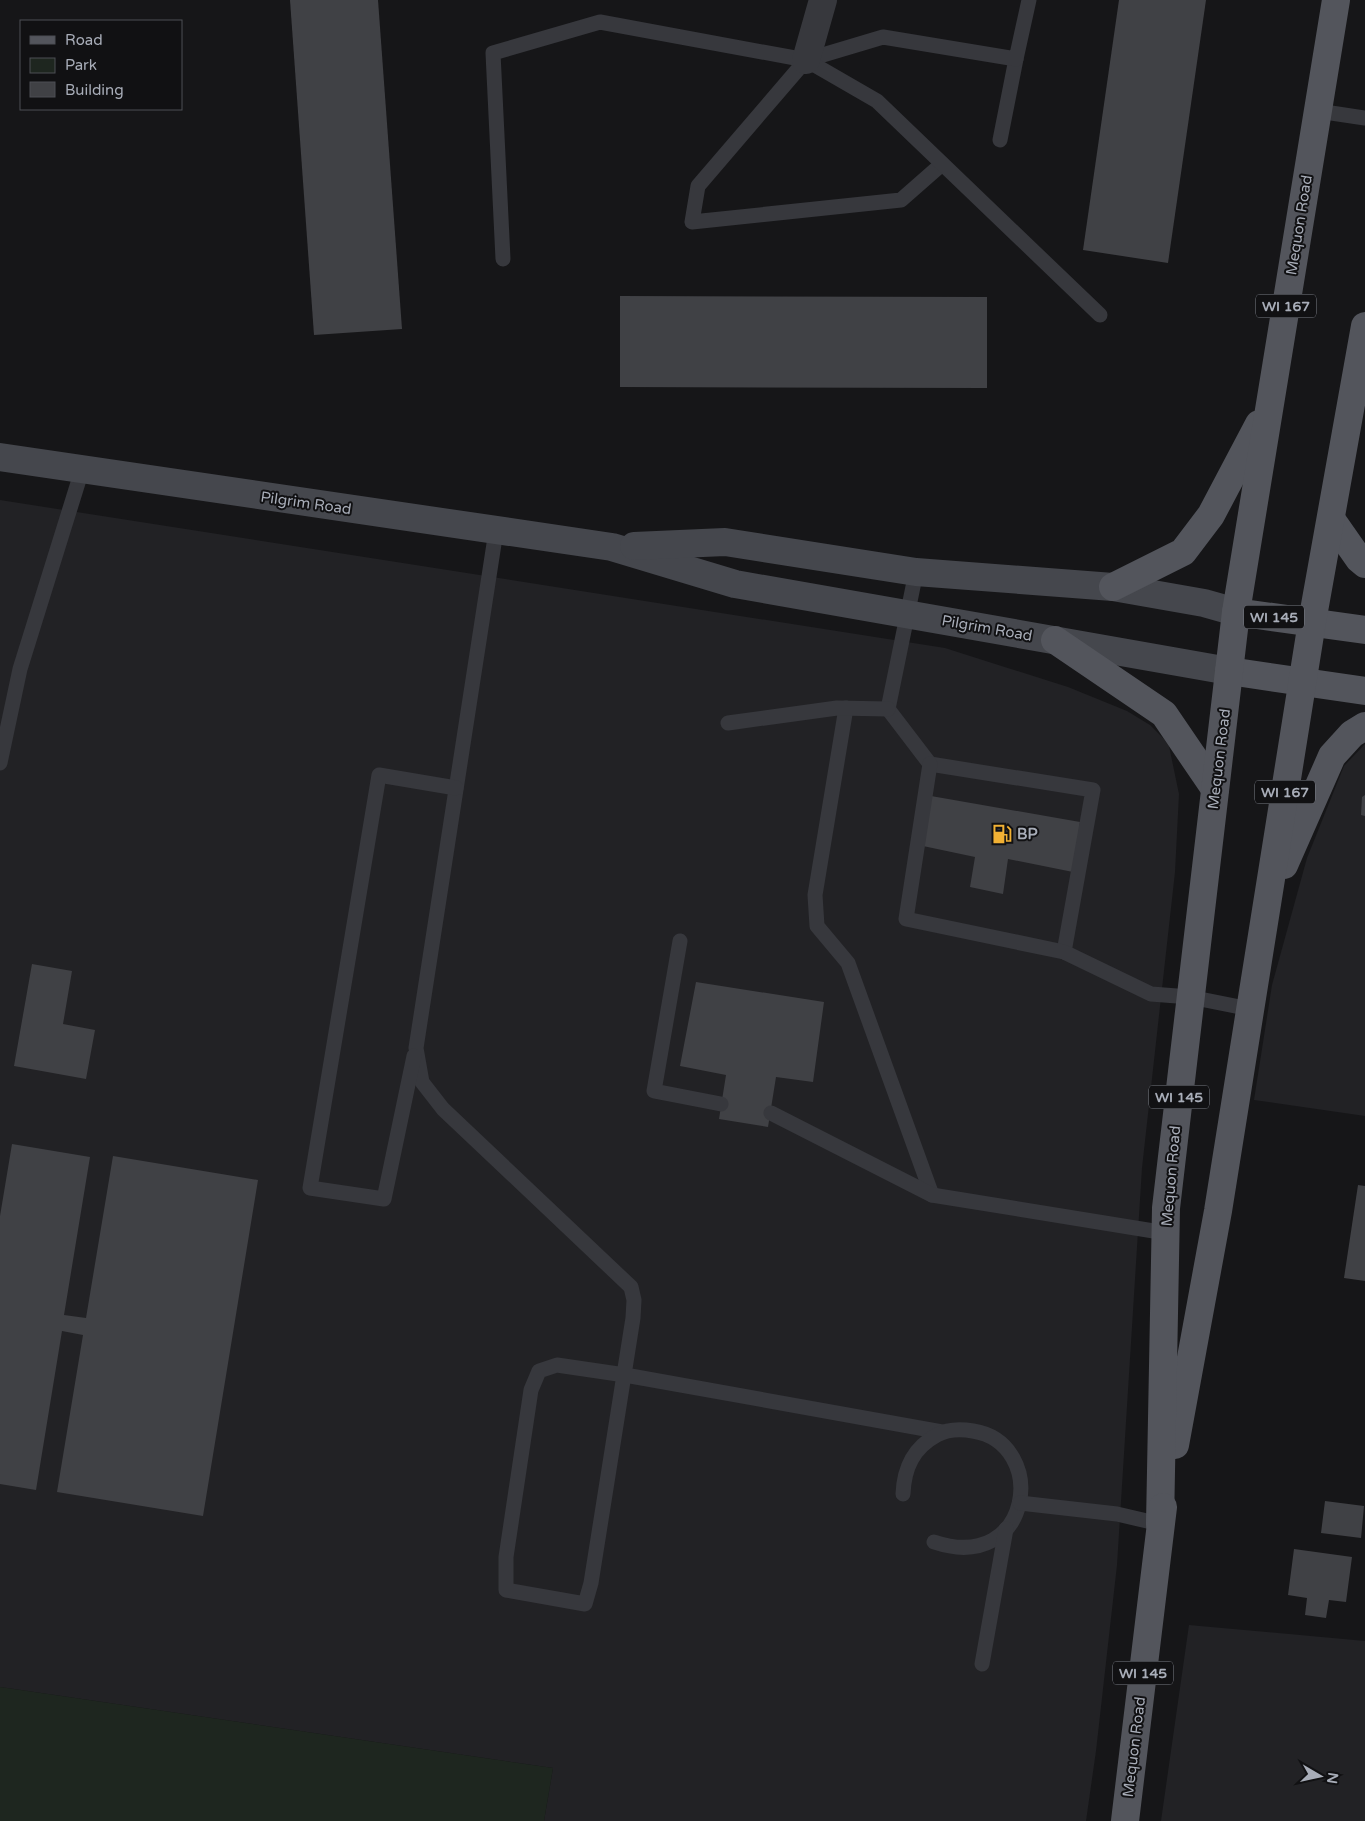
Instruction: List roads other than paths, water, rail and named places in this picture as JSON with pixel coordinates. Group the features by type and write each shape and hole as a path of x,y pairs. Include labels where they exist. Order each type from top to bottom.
{"main road":[{"name":"Mequon Road","path":"1160,1524 1166,1208 1190,998 1236,612 1336,0"},
{"name":"Mequon Road","path":"1125,1821 1160,1524 1218,1211 1312,622 1365,326"},
{"path":"1113,587 1183,552 1192,542 1211,515 1270,402"},
{"path":"1331,519 1359,559 1365,564"},
{"name":"Pilgrim Road","path":"1236,612 1365,630"},
{"path":"1055,640 1164,714 1215,788"},
{"name":"Pilgrim Road","path":"1228,671 1365,691"},
{"name":"WI 145","path":"1268,901 1332,756 1352,734 1365,726"}],"street":[{"path":"806,60 823,0"},
{"name":"Pilgrim Road","path":"0,457 612,547 735,584 1228,671"},
{"name":"Pilgrim Road","path":"612,547 725,542 916,572 1113,587 1204,603 1236,612"}],"lane":[{"path":"1000,140 1029,0"},
{"path":"502,259 493,53 600,22 806,60 877,101 1100,315"},
{"path":"942,164 901,200 692,222 698,186 806,60 883,37 1016,58"},
{"path":"1318,111 1365,118"},
{"path":"0,763 4,720 82,470"},
{"path":"456,788 379,775 310,1188 384,1199 416,1048 496,531"},
{"path":"916,572 888,709 930,764 1093,790 1064,952"},
{"path":"728,723 846,708 888,709"},
{"path":"846,708 815,895 817,926 848,963 932,1195"},
{"path":"930,764 906,919 1064,952 1151,994 1190,998 1250,1009"},
{"path":"680,941 654,1090 721,1104"},
{"path":"416,1048 422,1082 444,1108 631,1287 634,1300 625,1375 591,1583 585,1604 506,1590 507,1547 531,1390 539,1371 556,1365 625,1375 942,1432 962,1429 981,1432 998,1441 1012,1455 1020,1473 1022,1493 1017,1512 1006,1529 991,1542 972,1548 952,1548 934,1542"},
{"path":"770,1114 932,1195 1166,1233"},
{"path":"902,1494 904,1474 912,1456 925,1442 942,1432"},
{"path":"1020,1503 1117,1514 1160,1524"},
{"path":"982,1664 1006,1529"}],"place":[{"name":"BP","path":"1002,834"}]}
